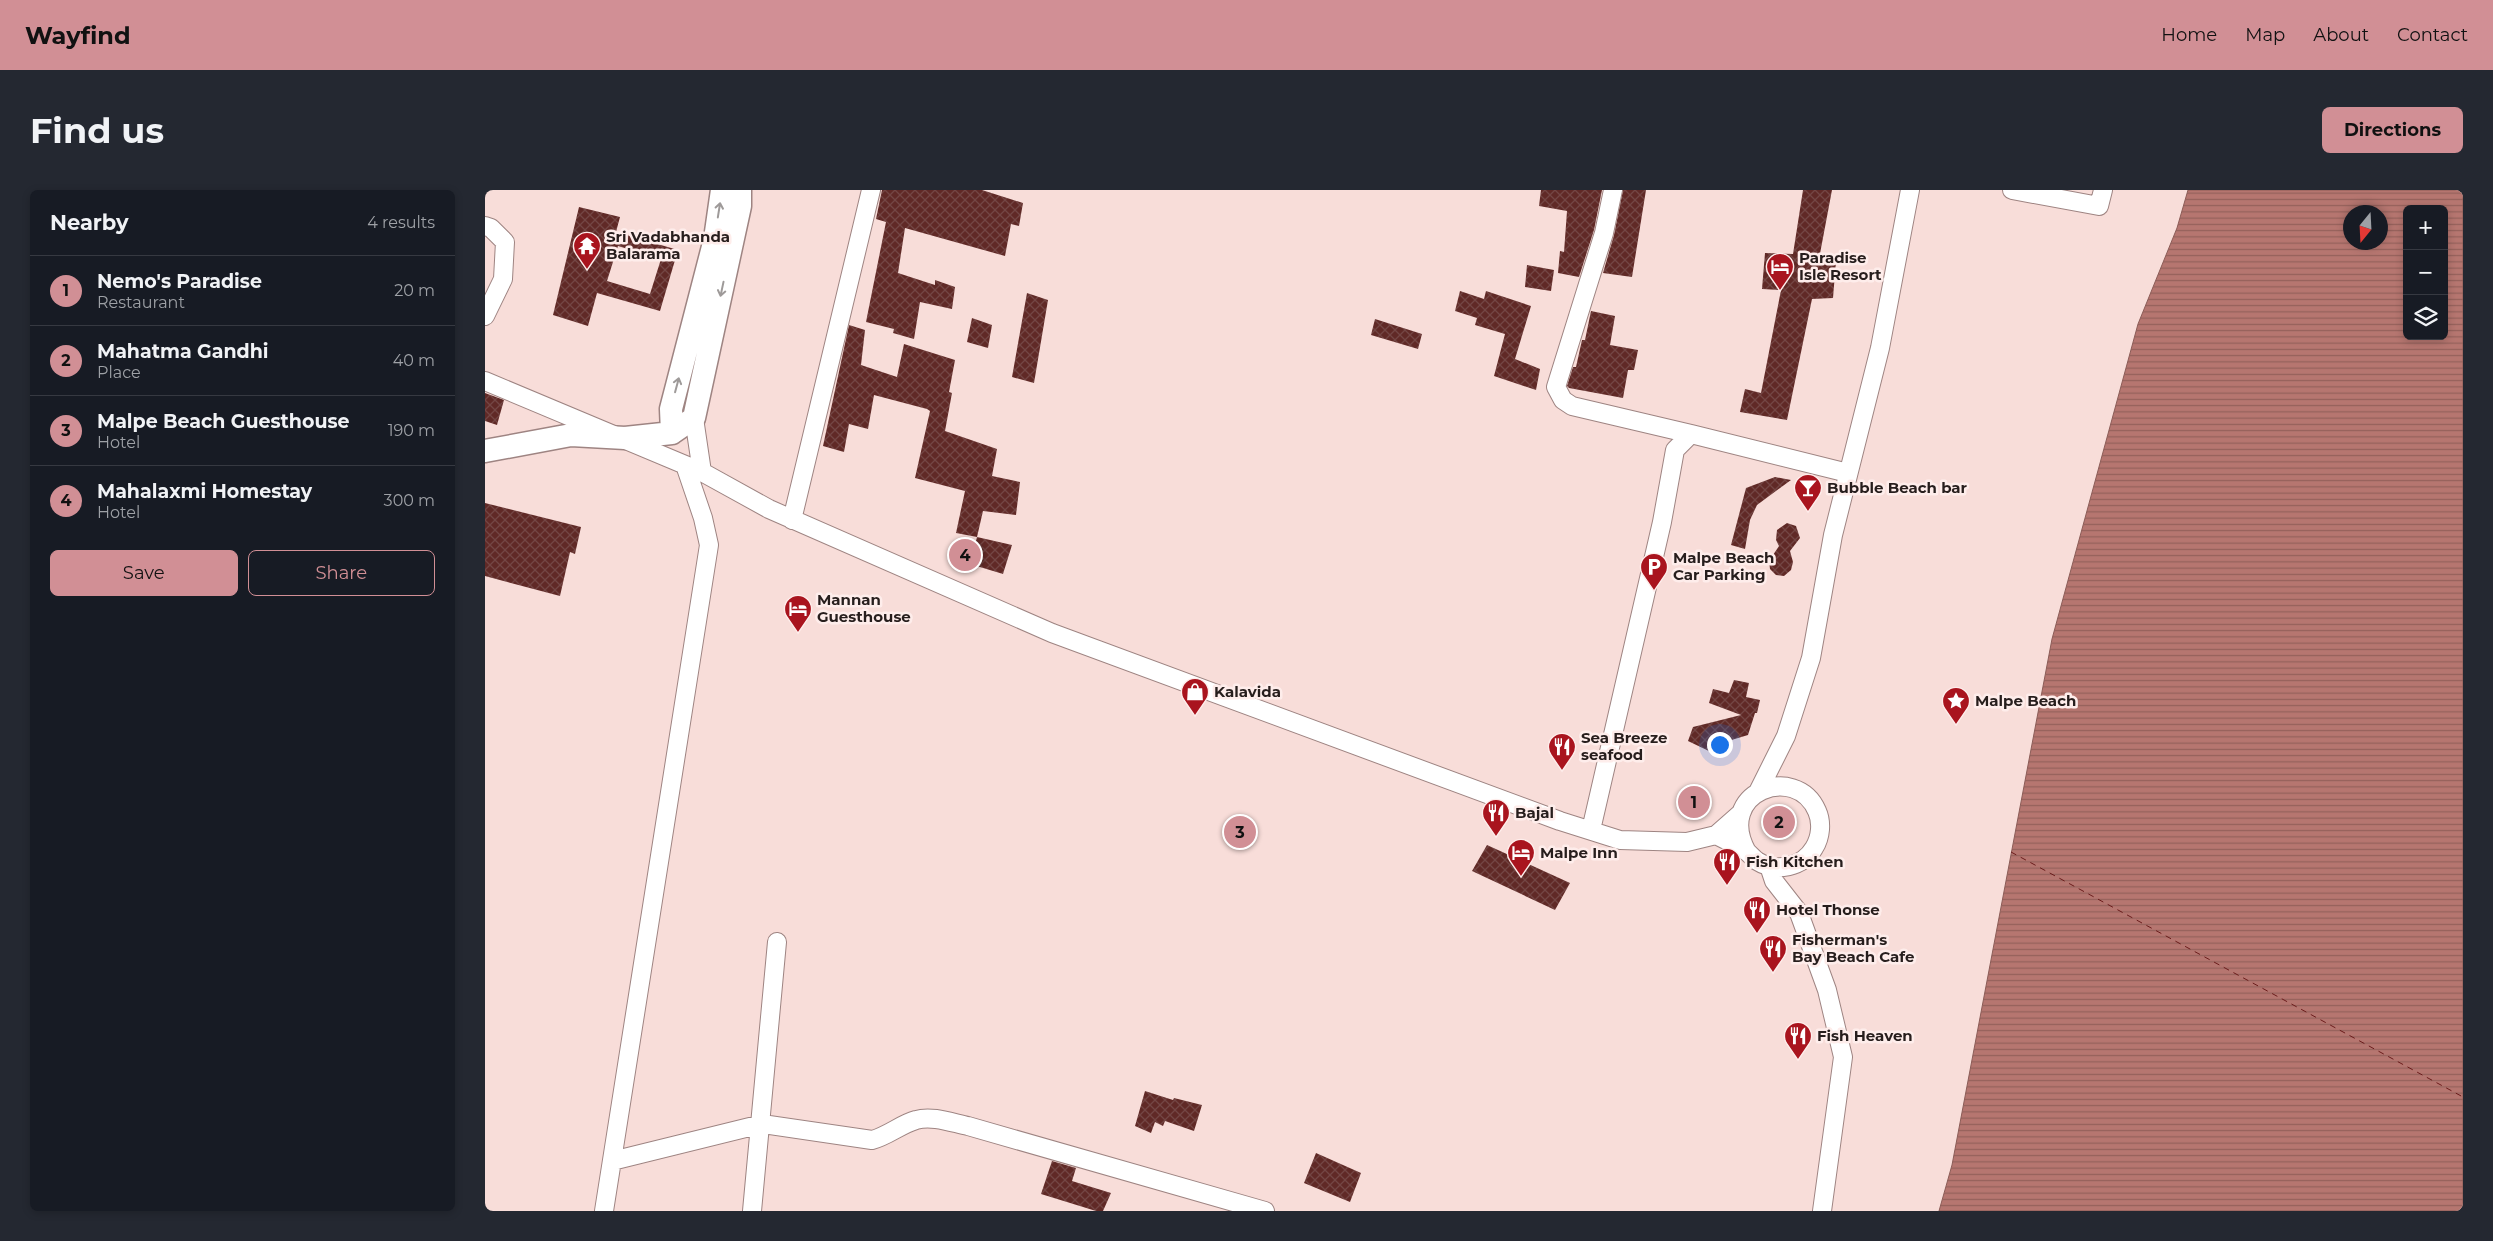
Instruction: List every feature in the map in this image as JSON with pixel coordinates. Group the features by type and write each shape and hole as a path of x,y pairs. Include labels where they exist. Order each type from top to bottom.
{"main road":[{"path":"672,433 671,409 715,240 722,190"},
{"path":"485,451 571,435 625,438 672,433 694,418 740,206 740,190"}],"street":[{"path":"792,520 871,190"},
{"path":"1613,190 1604,233 1556,387 1563,400 1572,406 1848,473"},
{"path":"1758,792 1786,736 1811,658 1833,535 1880,348 1910,190"},
{"path":"2012,190 2099,206 2103,190"},
{"path":"485,226 491,228 505,242 503,279 485,316"},
{"path":"485,381 703,472 792,520 1051,633 1551,818 1620,840 1687,842 1716,834 1741,813 1748,801 1758,792 1771,787 1785,786 1798,791 1809,799 1817,810 1820,823 1819,836 1814,848 1806,858 1795,864 1782,867 1769,866 1757,861 1747,852 1716,834"},
{"path":"694,418 703,472"},
{"path":"1591,830 1660,532 1675,450 1691,434"},
{"path":"604,1211 709,545 703,518 685,465"},
{"path":"1741,813 1739,827 1741,840 1747,852"},
{"path":"1769,866 1774,881 1799,913 1827,990 1843,1057 1822,1211"},
{"path":"752,1211 762,1124 777,942"},
{"path":"612,1161 762,1124 872,1140 883,1137 916,1120 926,1118 968,1126 1265,1211"}],"shaded area":[{"path":"2188,190 2463,190 2463,1211 1939,1211 1952,1165 2052,639 2138,324 2177,228"}],"building":[{"path":"882,190 982,190 1023,203 1019,226 1011,224 1005,256 905,228 898,273 935,285 935,280 955,287 952,309 920,302 914,339 893,333 894,329 866,322 886,222 876,219"},
{"path":"1541,190 1602,190 1594,230 1579,277 1558,273 1560,251 1564,252 1567,211 1539,206"},
{"path":"1623,190 1646,190 1632,277 1603,273 1614,235"},
{"path":"1803,190 1832,190 1819,259 1836,261 1833,298 1812,299 1787,420 1740,412 1745,389 1761,393 1781,290 1762,289 1765,253 1793,254"},
{"name":"Sri Vadabhanda Balarama","path":"579,207 620,217 616,232 678,250 660,311 597,293 588,326 553,315","holes":["618,246 661,259 650,294 607,281"]},
{"path":"1527,265 1554,270 1551,291 1525,287"},
{"path":"1460,291 1484,299 1486,291 1531,306 1515,359 1540,369 1536,390 1494,376 1505,334 1475,325 1477,318 1455,311"},
{"path":"1027,293 1048,300 1034,383 1012,377"},
{"path":"1591,311 1615,316 1610,345 1638,350 1634,370 1628,370 1623,398 1569,388 1567,386 1573,367 1576,367 1582,340 1585,340"},
{"path":"972,318 992,325 988,348 967,342"},
{"path":"1375,319 1422,334 1418,349 1371,335"},
{"path":"849,325 865,330 861,365 897,377 904,344 955,360 949,392 952,393 945,431 997,449 992,476 1020,482 1016,515 983,511 977,537 956,533 965,491 915,478 930,411 927,409 874,395 868,429 849,424 844,452 823,446"},
{"path":"485,393 504,400 497,425 485,421"},
{"path":"1775,477 1791,480 1757,505 1750,520 1745,549 1731,545 1746,488"},
{"path":"485,503 581,527 575,554 570,552 560,596 485,576"},
{"path":"1787,523 1796,526 1800,538 1790,551 1793,562 1791,570 1784,576 1776,575 1770,569 1769,561 1779,546 1776,540 1777,530"},
{"path":"977,537 1012,545 1003,574 970,564"},
{"path":"1734,680 1749,683 1746,697 1760,700 1748,735 1715,745 1713,753 1688,741 1693,727 1741,715 1709,703 1713,689 1729,693"},
{"name":"Malpe Inn","path":"1487,845 1570,883 1555,910 1472,871"},
{"path":"1145,1091 1173,1100 1174,1098 1202,1105 1194,1131 1165,1121 1163,1126 1155,1122 1151,1133 1135,1126"},
{"path":"1316,1153 1361,1173 1350,1202 1304,1183"},
{"path":"1052,1161 1076,1168 1072,1181 1111,1193 1103,1211 1096,1211 1041,1194"}],"ferry route":[{"path":"2011,852 2463,1097"}],"place":[{"name":"Sri Vadabhanda Balarama","path":"587,270"},
{"name":"Paradise Isle Resort","path":"1780,291"},
{"name":"Bubble Beach bar","path":"1808,512"},
{"name":"Mahalaxmi Homestay","path":"965,555"},
{"name":"Malpe Beach Car Parking","path":"1654,591"},
{"name":"Mannan Guesthouse","path":"798,633"},
{"name":"Kalavida","path":"1195,716"},
{"name":"Malpe Beach","path":"1956,725"},
{"name":"Sea Breeze seafood","path":"1562,771"},
{"name":"Nemo's Paradise","path":"1694,802"},
{"name":"Mahatma Gandhi","path":"1779,822"},
{"name":"Malpe Beach Guesthouse","path":"1240,832"},
{"name":"Bajal","path":"1496,837"},
{"name":"Malpe Inn","path":"1521,877"},
{"name":"Fish Kitchen","path":"1727,886"},
{"name":"Hotel Thonse","path":"1757,934"},
{"name":"Fisherman's Bay Beach Cafe","path":"1773,973"},
{"name":"Fish Heaven","path":"1798,1060"}]}
